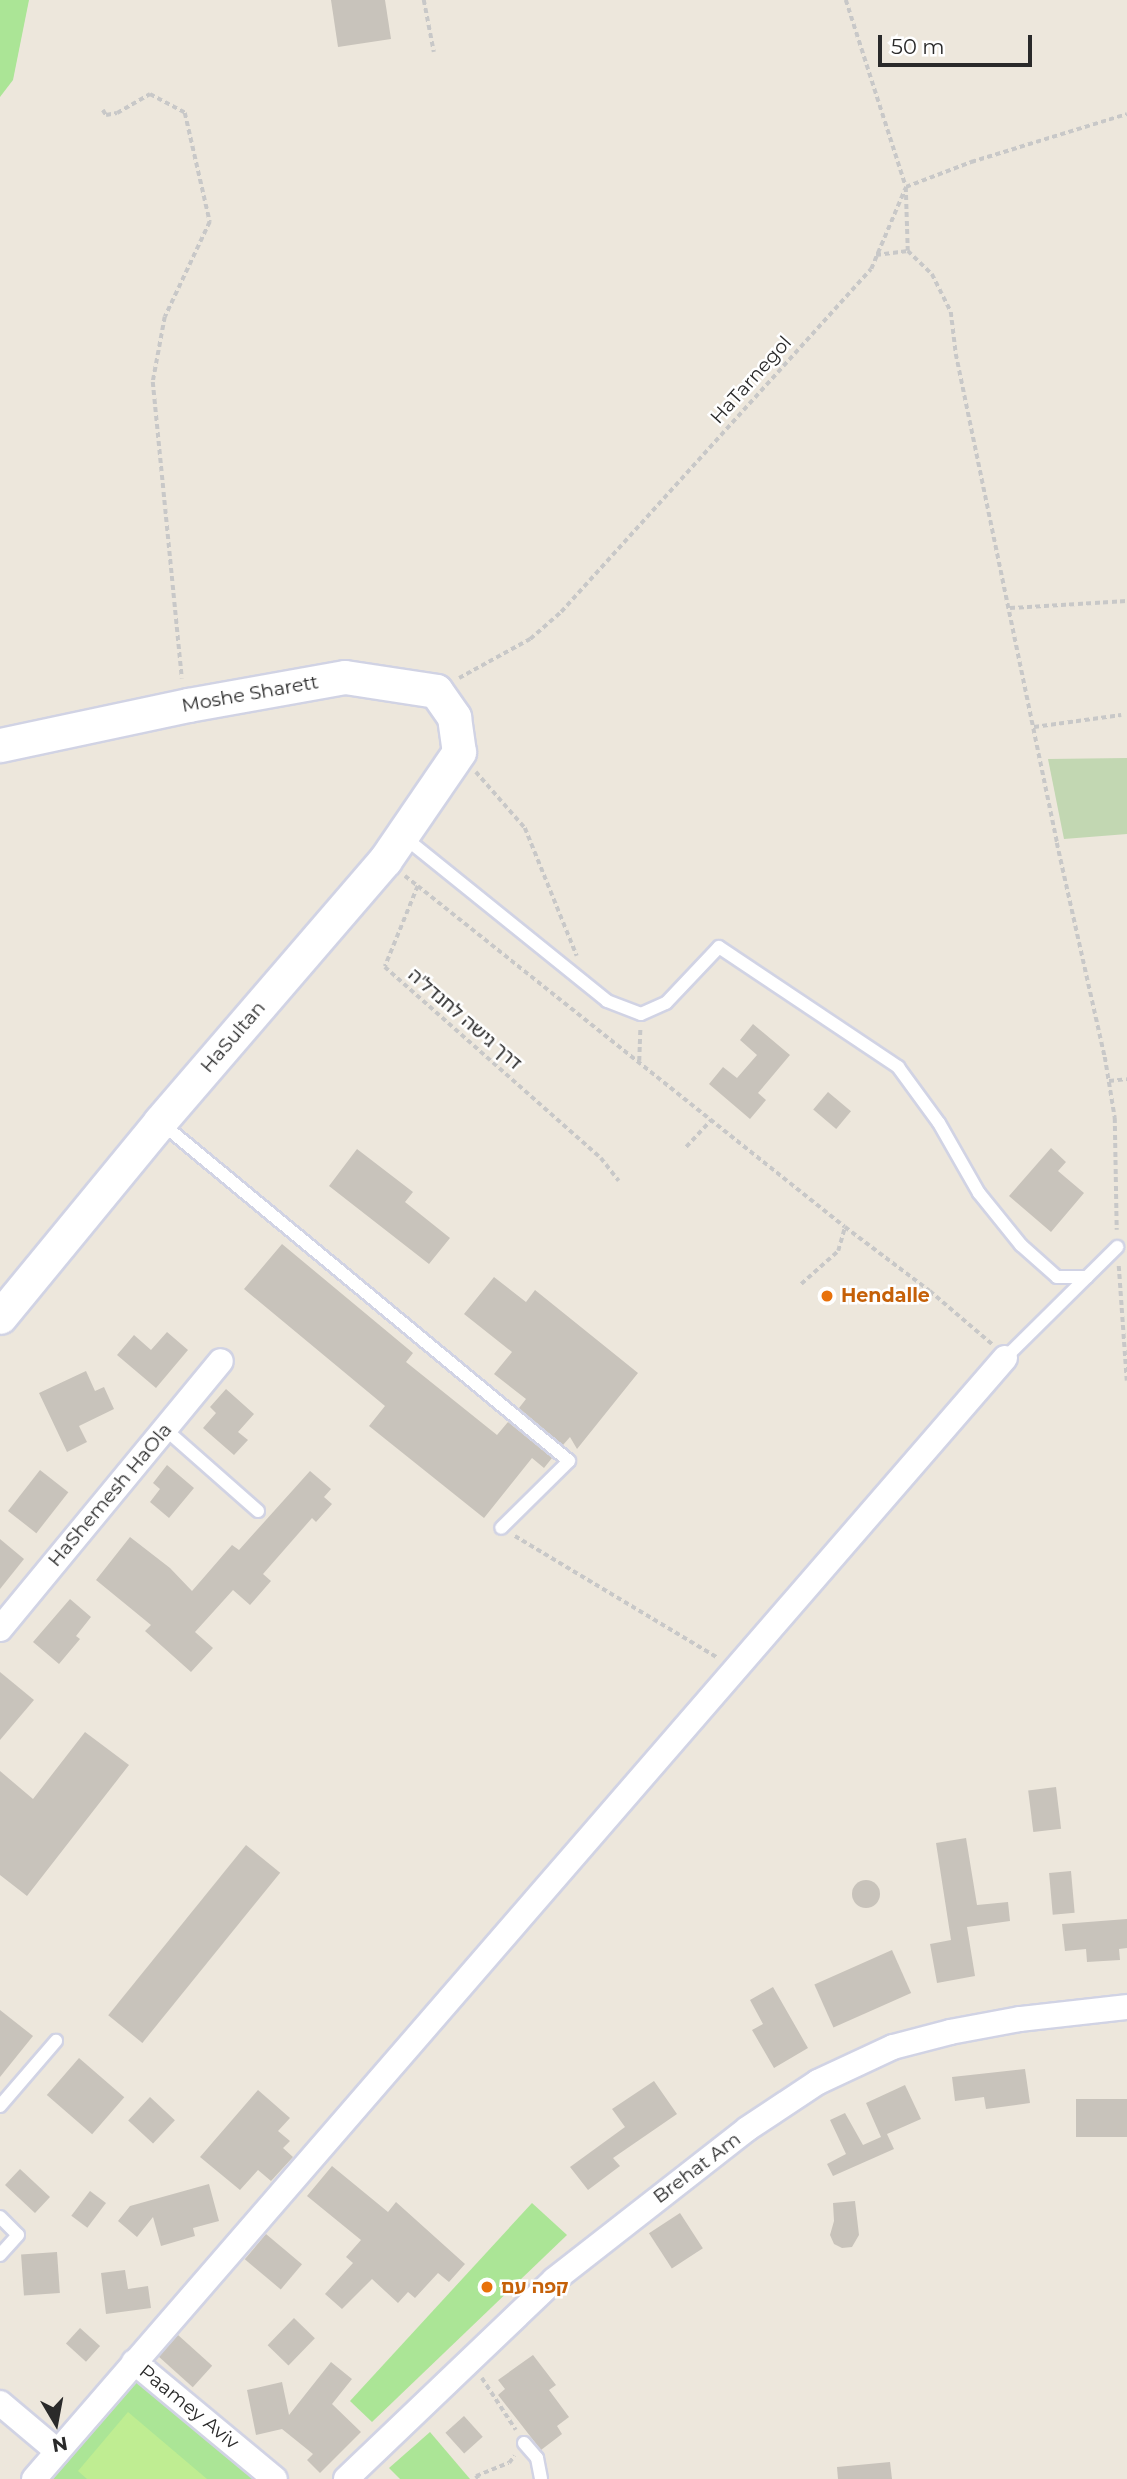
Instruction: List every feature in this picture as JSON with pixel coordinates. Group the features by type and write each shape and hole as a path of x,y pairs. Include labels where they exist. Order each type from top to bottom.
{"street":[{"name":"Moshe Sharett","path":"0,745 170,709 345,677 436,691"},
{"path":"436,691 454,717 458,752"},
{"name":"HaSultan","path":"0,1317 160,1122 394,847 458,752"},
{"path":"34,2479 738,1670 1005,1358"},
{"name":"HaShemesh HaOla","path":"0,1629 221,1361"},
{"name":"Brehat Am","path":"346,2479 554,2280 747,2129 818,2082 893,2047 950,2032 1020,2019 1127,2007"},
{"name":"Paamey Aviv","path":"134,2362 275,2479"},
{"path":"0,2403 57,2451"}],"lane":[{"path":"394,847 607,1001 641,1014 666,1003 719,947 898,1067 939,1123 979,1193 1021,1245 1057,1277 1087,1277"},
{"path":"160,1122 569,1461 501,1528"},
{"path":"1005,1358 1118,1247"},
{"path":"165,1429 258,1511"},
{"path":"0,2106 56,2042"},
{"path":"0,2217 18,2235 0,2255"},
{"path":"524,2443 537,2458 541,2479"}],"path":[{"path":"424,0 434,52"},
{"path":"846,0 906,187 908,251 932,274 951,312 956,354 1109,1081 1115,1118 1118,1247 1127,1381"},
{"path":"103,110 106,115 117,113 150,94 185,113 210,222 165,317 153,382 183,691 170,709"},
{"path":"906,187 971,162 1127,114"},
{"name":"HaTarnegol","path":"436,691 530,639 561,612 871,269 906,187"},
{"path":"876,255 908,251"},
{"path":"1010,608 1127,601"},
{"path":"1034,727 1121,715"},
{"path":"458,752 526,828 590,987"},
{"path":"394,847 418,886 983,1334 1005,1358"},
{"name":"דרך גישה לחנדל'ה","path":"418,886 385,967 601,1158 619,1181"},
{"path":"639,1062 641,1014"},
{"path":"1109,1081 1127,1079"},
{"path":"686,1147 711,1120"},
{"path":"801,1284 838,1251 845,1227"},
{"path":"501,1528 738,1670"},
{"path":"471,2358 524,2443 509,2463 476,2476 478,2479"}],"green space":[{"path":"0,0 29,0 13,80 0,97"},
{"path":"1127,758 1127,834 1064,839 1048,759"},
{"path":"532,2203 567,2235 372,2422 350,2401"},
{"path":"138,2376 255,2479 48,2479"},
{"path":"128,2412 207,2479 87,2479 78,2471"},
{"path":"430,2432 470,2479 400,2479 389,2468"}],"building":[{"path":"331,0 385,0 391,39 338,47"},
{"path":"753,1024 790,1055 758,1093 766,1100 750,1119 709,1084 723,1067 737,1078 757,1055 740,1040"},
{"path":"828,1092 851,1111 836,1129 813,1110"},
{"path":"1051,1148 1066,1162 1058,1171 1084,1193 1051,1232 1009,1196"},
{"path":"357,1149 413,1192 405,1202 450,1238 429,1264 329,1186"},
{"path":"282,1244 413,1353 406,1362 497,1435 508,1422 552,1458 544,1468 532,1458 484,1518 369,1426 385,1406 244,1289"},
{"path":"494,1277 526,1302 535,1290 638,1373 577,1449 570,1437 563,1445 519,1408 526,1399 494,1374 512,1352 464,1314"},
{"path":"167,1332 188,1350 156,1388 117,1355 134,1335 151,1350"},
{"path":"86,1371 95,1391 104,1387 114,1409 79,1426 87,1442 67,1452 39,1393"},
{"path":"226,1389 254,1414 238,1432 248,1440 234,1455 203,1428 216,1413 210,1407"},
{"path":"167,1465 194,1488 169,1518 150,1502 160,1489 153,1483"},
{"path":"40,1470 68,1492 36,1533 8,1511"},
{"path":"310,1471 331,1489 324,1497 332,1504 316,1522 312,1518 263,1574 271,1581 250,1605 233,1590 195,1632 213,1648 191,1672 145,1631 151,1625 96,1580 130,1537 170,1568 192,1591 232,1545 239,1550"},
{"path":"0,1539 24,1559 0,1589"},
{"path":"70,1599 91,1617 76,1636 80,1639 59,1664 33,1642"},
{"path":"0,1672 34,1700 0,1740"},
{"path":"85,1732 129,1765 27,1896 0,1875 0,1771 33,1799"},
{"path":"1056,1787 1061,1829 1033,1832 1028,1790"},
{"path":"966,1838 977,1905 1008,1902 1010,1921 967,1927 975,1976 937,1983 930,1944 951,1940 936,1843"},
{"path":"246,1845 280,1873 142,2043 108,2015"},
{"path":"1071,1871 1075,1913 1053,1915 1049,1873"},
{"path":"866,1880 876,1884 880,1894 876,1904 866,1908 856,1904 852,1894 856,1884"},
{"path":"1127,1919 1127,1948 1119,1949 1120,1960 1087,1962 1086,1949 1065,1951 1062,1924"},
{"path":"892,1950 911,1993 833,2028 814,1985"},
{"path":"773,1987 808,2048 774,2068 752,2030 763,2024 750,2000"},
{"path":"0,2010 33,2036 0,2077"},
{"path":"79,2058 124,2097 92,2134 47,2095"},
{"path":"1025,2069 1030,2103 986,2109 984,2097 955,2101 952,2077"},
{"path":"654,2081 677,2114 613,2158 620,2166 588,2190 570,2167 625,2127 612,2109"},
{"path":"905,2085 921,2119 887,2134 894,2149 833,2176 827,2164 846,2154 830,2120 845,2113 863,2145 881,2137 866,2103"},
{"path":"258,2090 290,2118 278,2131 290,2141 283,2148 293,2157 271,2181 258,2170 240,2190 200,2157"},
{"path":"150,2097 175,2120 153,2144 128,2120"},
{"path":"1076,2099 1127,2099 1127,2137 1076,2137"},
{"path":"332,2166 388,2212 396,2202 465,2264 449,2282 438,2273 415,2298 408,2292 398,2303 372,2279 342,2309 325,2294 353,2263 346,2257 361,2240 307,2196"},
{"path":"20,2169 50,2197 35,2213 5,2185"},
{"path":"209,2184 219,2221 193,2228 195,2236 161,2246 153,2217 137,2237 118,2221 130,2206"},
{"path":"90,2191 106,2203 87,2228 71,2216"},
{"path":"855,2201 859,2235 852,2247 842,2248 834,2244 830,2235 834,2221 833,2203"},
{"path":"680,2213 703,2248 672,2268 649,2233"},
{"path":"266,2234 302,2264 281,2289 245,2259"},
{"path":"57,2252 60,2293 24,2295 21,2255"},
{"path":"125,2270 128,2289 148,2286 151,2308 106,2314 101,2273"},
{"path":"294,2318 315,2338 288,2365 268,2345"},
{"path":"80,2328 100,2346 86,2362 66,2344"},
{"path":"178,2335 212,2366 193,2387 159,2357"},
{"path":"533,2355 556,2385 549,2390 569,2417 557,2426 562,2434 541,2450 498,2395 505,2389 498,2380"},
{"path":"331,2362 352,2379 332,2404 361,2432 320,2473 307,2460 313,2454 282,2429 256,2435 247,2390 282,2382 289,2415"},
{"path":"464,2416 483,2437 464,2454 445,2433"},
{"path":"890,2462 892,2479 838,2479 837,2467"}],"place":[{"name":"Hendalle","path":"827,1296"},
{"name":"קפה עם","path":"487,2287"}]}
